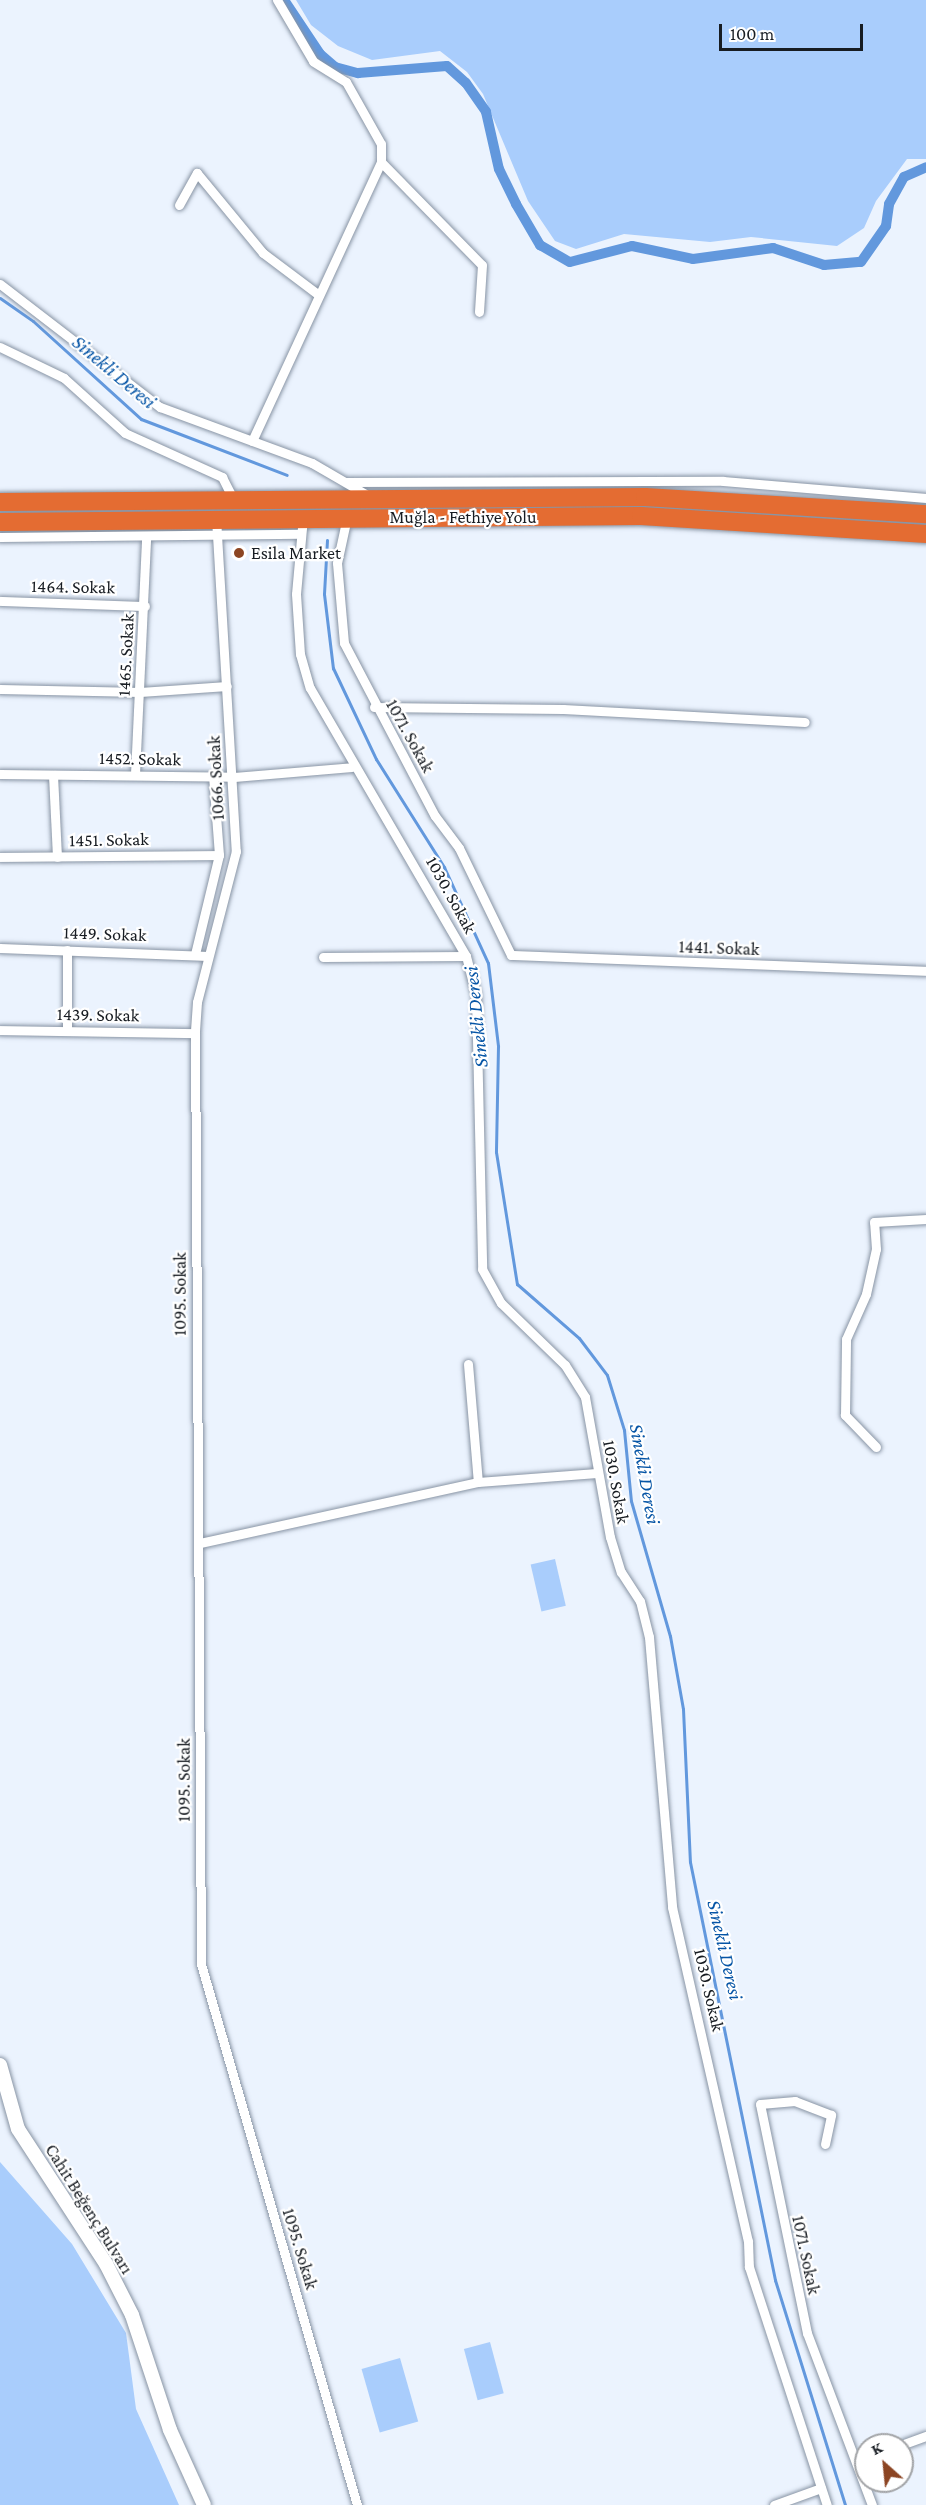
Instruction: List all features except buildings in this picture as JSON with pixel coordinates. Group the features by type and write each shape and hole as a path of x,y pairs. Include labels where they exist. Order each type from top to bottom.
{"highway":[{"name":"Muğla - Fethiye Yolu","path":"0,502 232,498 737,499 926,514"},
{"name":"Muğla - Fethiye Yolu","path":"0,522 216,527 302,526 347,517 731,518 926,534"}],"main road":[{"name":"Cahit Beğenç Bulvarı","path":"0,2065 18,2129 106,2264 132,2315 170,2430 204,2505"}],"street":[{"path":"252,441 381,162 381,144 346,82 313,61 277,0"},
{"path":"381,162 482,265 479,312"},
{"path":"179,205 197,173 262,253 320,295"},
{"path":"0,285 160,407 252,441 346,482 371,498"},
{"path":"0,347 64,378 125,433 222,477 232,498"},
{"path":"346,482 574,479 723,481 926,498"},
{"path":"574,479 575,497"},
{"name":"1071. Sokak","path":"347,517 337,563 337,609 344,643 374,707 459,848 512,955"},
{"name":"1030. Sokak","path":"302,526 296,594 300,654 310,688 352,767 466,956 476,995 482,1269 501,1303 565,1365 585,1397 597,1473 621,1572 640,1601 649,1637 664,1862 748,2241 749,2267 827,2505"},
{"path":"0,537 146,538 216,527"},
{"name":"1066. Sokak","path":"195,1033 208,956 236,851 234,777 216,527"},
{"name":"1465. Sokak","path":"135,774 145,606 146,538"},
{"name":"1464. Sokak","path":"0,602 145,606"},
{"path":"0,689 140,692 227,686"},
{"path":"374,707 563,709 805,722"},
{"name":"1452. Sokak","path":"0,774 234,777 352,767"},
{"path":"53,775 57,857"},
{"path":"195,954 219,855 213,776"},
{"name":"1451. Sokak","path":"0,857 219,855"},
{"name":"1449. Sokak","path":"0,948 208,956"},
{"path":"67,950 67,1031"},
{"name":"1441. Sokak","path":"512,955 926,971"},
{"path":"322,957 466,956"},
{"name":"1439. Sokak","path":"0,1030 195,1033"},
{"name":"1095. Sokak","path":"195,1033 201,1964 357,2505"},
{"path":"876,1448 846,1415 846,1339 866,1294 876,1249 874,1222 926,1219"},
{"path":"468,1364 478,1482"},
{"path":"200,1543 478,1482 597,1473"},
{"name":"1071. Sokak","path":"825,2144 831,2115 795,2101 760,2104 807,2333 854,2459"},
{"path":"774,2505 821,2488"}],"shaded area":[{"path":"296,0 926,0 926,159 907,159 876,201 864,228 837,246 751,237 710,242 624,234 576,249 555,241 528,201 483,94 467,72 440,51 372,60 338,46 311,25"},
{"path":"555,1559 566,1606 541,1611 531,1565"},
{"path":"0,2162 72,2244 126,2333 136,2409 179,2505 0,2505"},
{"path":"490,2342 504,2393 478,2400 464,2349"},
{"path":"400,2358 418,2421 380,2432 362,2369"}],"waterway":[{"path":"284,0 320,54 335,67 358,73 447,66 466,83 486,112 499,169 516,204 540,245 570,262 632,246 693,259 773,248 824,265 861,262 886,226 889,204 904,177 926,167"},
{"name":"Sinekli Deresi","path":"0,298 33,321 141,419 287,475"},
{"name":"Sinekli Deresi","path":"327,540 324,594 333,668 376,759 444,867 488,963 498,1046 496,1152 517,1284 579,1338 607,1375 624,1430 631,1501 670,1636 683,1709 690,1862 775,2280 845,2505"}],"place":[{"name":"Esila Market","path":"239,553"}]}
